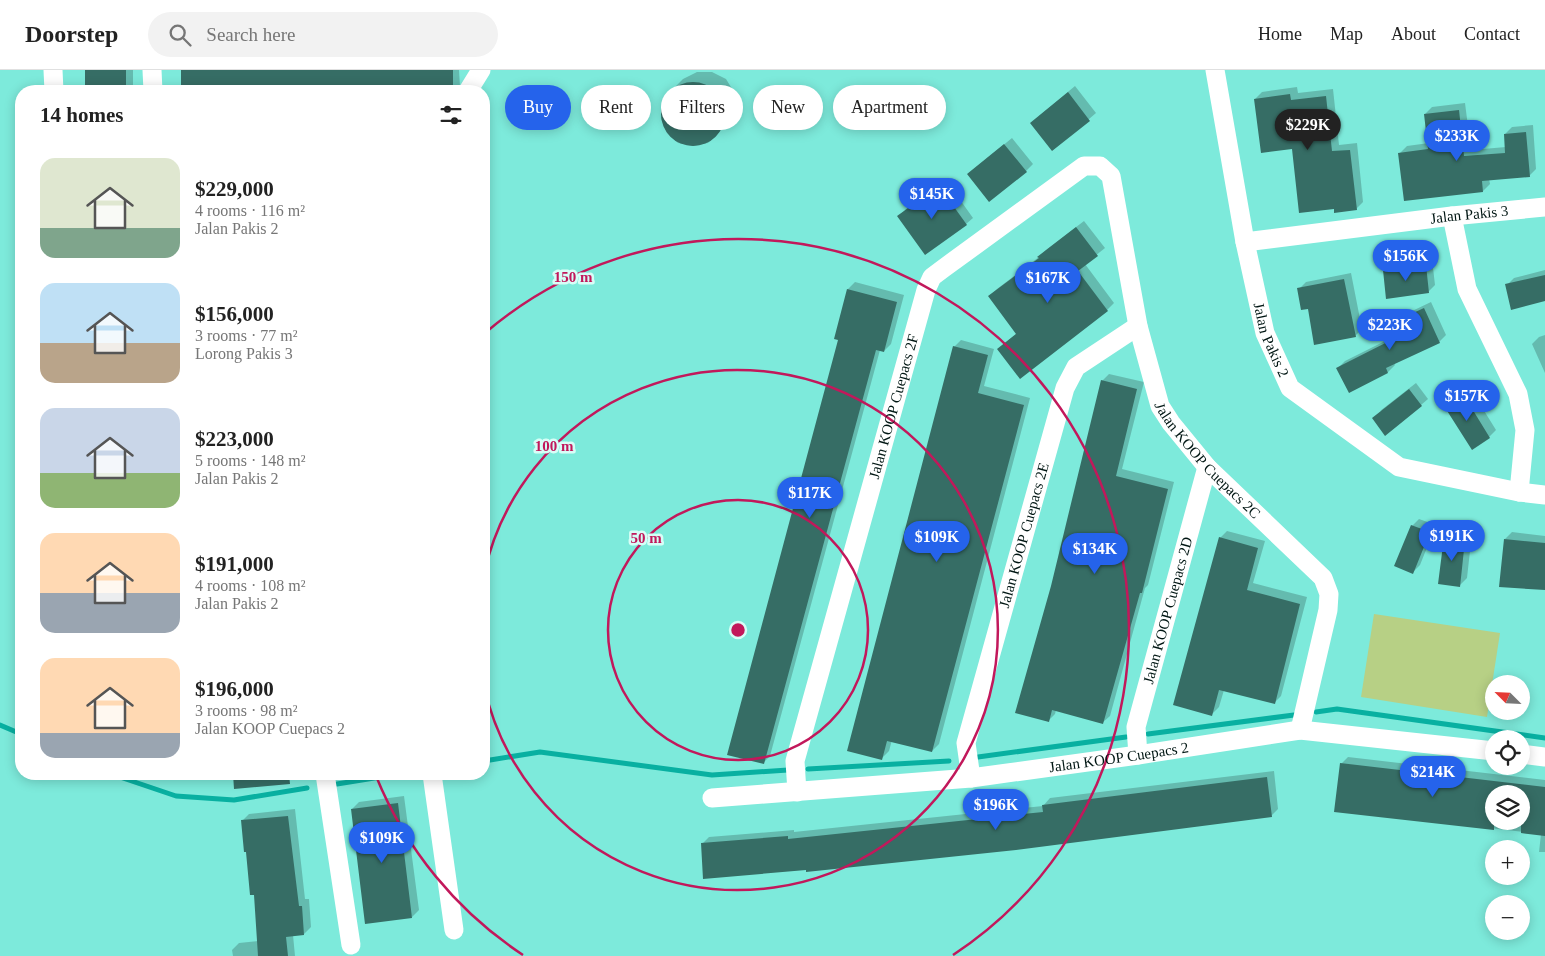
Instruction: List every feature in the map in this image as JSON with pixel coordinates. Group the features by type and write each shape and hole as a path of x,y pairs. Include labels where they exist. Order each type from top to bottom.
{"street":[{"path":"53,70 54,85"},
{"path":"152,70 152,85"},
{"path":"472,85 481,70"},
{"name":"Jalan Pakis 2","path":"1215,70 1245,242 1265,332 1290,388 1398,467 1519,492 1545,495"},
{"name":"Jalan KOOP Cuepacs 2F","path":"797,792 795,761 926,290 932,277 1084,166 1100,166"},
{"name":"Jalan KOOP Cuepacs 2C","path":"1100,166 1111,176 1138,326 1160,406 1171,423 1207,467 1323,578 1329,594 1328,610 1300,730"},
{"name":"Jalan Pakis 3","path":"1245,242 1452,216 1545,207"},
{"path":"1452,216 1468,289 1518,394 1525,430 1519,492"},
{"name":"Jalan KOOP Cuepacs 2E","path":"970,778 966,743 1065,388 1076,367 1138,326"},
{"name":"Jalan KOOP Cuepacs 2D","path":"1138,755 1136,727 1207,467"},
{"name":"Jalan KOOP Cuepacs 2","path":"712,798 970,778 1300,730 1485,750"},
{"path":"1530,755 1545,757"},
{"path":"326,780 351,945"},
{"path":"433,780 454,930"}],"green space":[{"path":"1374,614 1500,633 1494,675 1485,675 1485,717 1361,697"}],"building":[{"path":"85,70 126,70 126,85 85,85"},
{"path":"181,70 453,70 453,85 181,85"},
{"path":"687,82 707,85 679,85"},
{"path":"1068,92 1090,121 1052,151 1030,123"},
{"path":"1290,94 1291,100 1326,96 1332,151 1350,150 1357,210 1334,213 1334,209 1299,213 1292,149 1261,153 1254,99"},
{"path":"1459,110 1464,156 1505,153 1504,134 1526,132 1530,177 1482,181 1483,192 1404,201 1398,153 1428,149 1424,114"},
{"path":"665,130 721,130 711,141 699,146 681,144"},
{"path":"1004,144 1027,172 989,202 967,174"},
{"path":"939,186 967,225 925,255 897,216"},
{"path":"1076,227 1098,256 1078,271 1108,311 1020,379 997,349 1016,334 988,296 1039,258 1037,257"},
{"path":"1426,265 1429,293 1386,299 1383,270"},
{"path":"1545,275 1545,301 1511,310 1505,284"},
{"path":"1344,279 1356,337 1314,345 1308,309 1301,310 1297,288"},
{"path":"847,289 897,302 884,352 876,350 764,764 727,755 838,340 834,339"},
{"path":"1424,308 1440,343 1386,368 1388,373 1349,393 1336,368 1419,326 1379,333 1378,329"},
{"path":"953,346 988,355 978,393 1024,405 932,752 887,741 882,760 847,751"},
{"path":"1101,380 1137,389 1116,476 1168,489 1142,593 1140,593 1103,724 1052,710 1049,722 1015,713 1051,586"},
{"path":"1409,389 1422,406 1385,436 1372,418"},
{"path":"1463,394 1490,438 1472,450 1444,406"},
{"path":"1411,525 1430,532 1413,574 1394,566"},
{"path":"1219,537 1258,548 1247,590 1300,604 1275,704 1219,690 1212,716 1173,705"},
{"path":"1444,537 1465,540 1460,587 1438,584"},
{"path":"1504,539 1545,543 1545,590 1499,587"},
{"path":"1340,763 1528,785 1485,785 1485,829 1334,812"},
{"path":"1267,777 1272,817 1016,850 806,872 806,870 703,879 701,843 788,836 788,839 1043,812 1042,805"},
{"path":"233,780 290,780 290,784 234,789"},
{"path":"1530,785 1545,787 1545,836 1521,833 1521,830 1530,830"},
{"path":"398,803 412,918 365,924 351,809"},
{"path":"288,816 299,906 302,906 304,935 286,937 288,956 258,956 254,895 250,895 241,820"}],"waterway":[{"path":"1316,712 1337,709 1545,738"},
{"path":"1148,734 1294,715"},
{"path":"0,725 15,731"},
{"path":"978,757 1126,737"},
{"path":"490,760 540,752 712,775 788,770"},
{"path":"808,769 949,761"},
{"path":"129,780 176,796 234,800 307,788"},
{"path":"337,784 362,780"}]}
